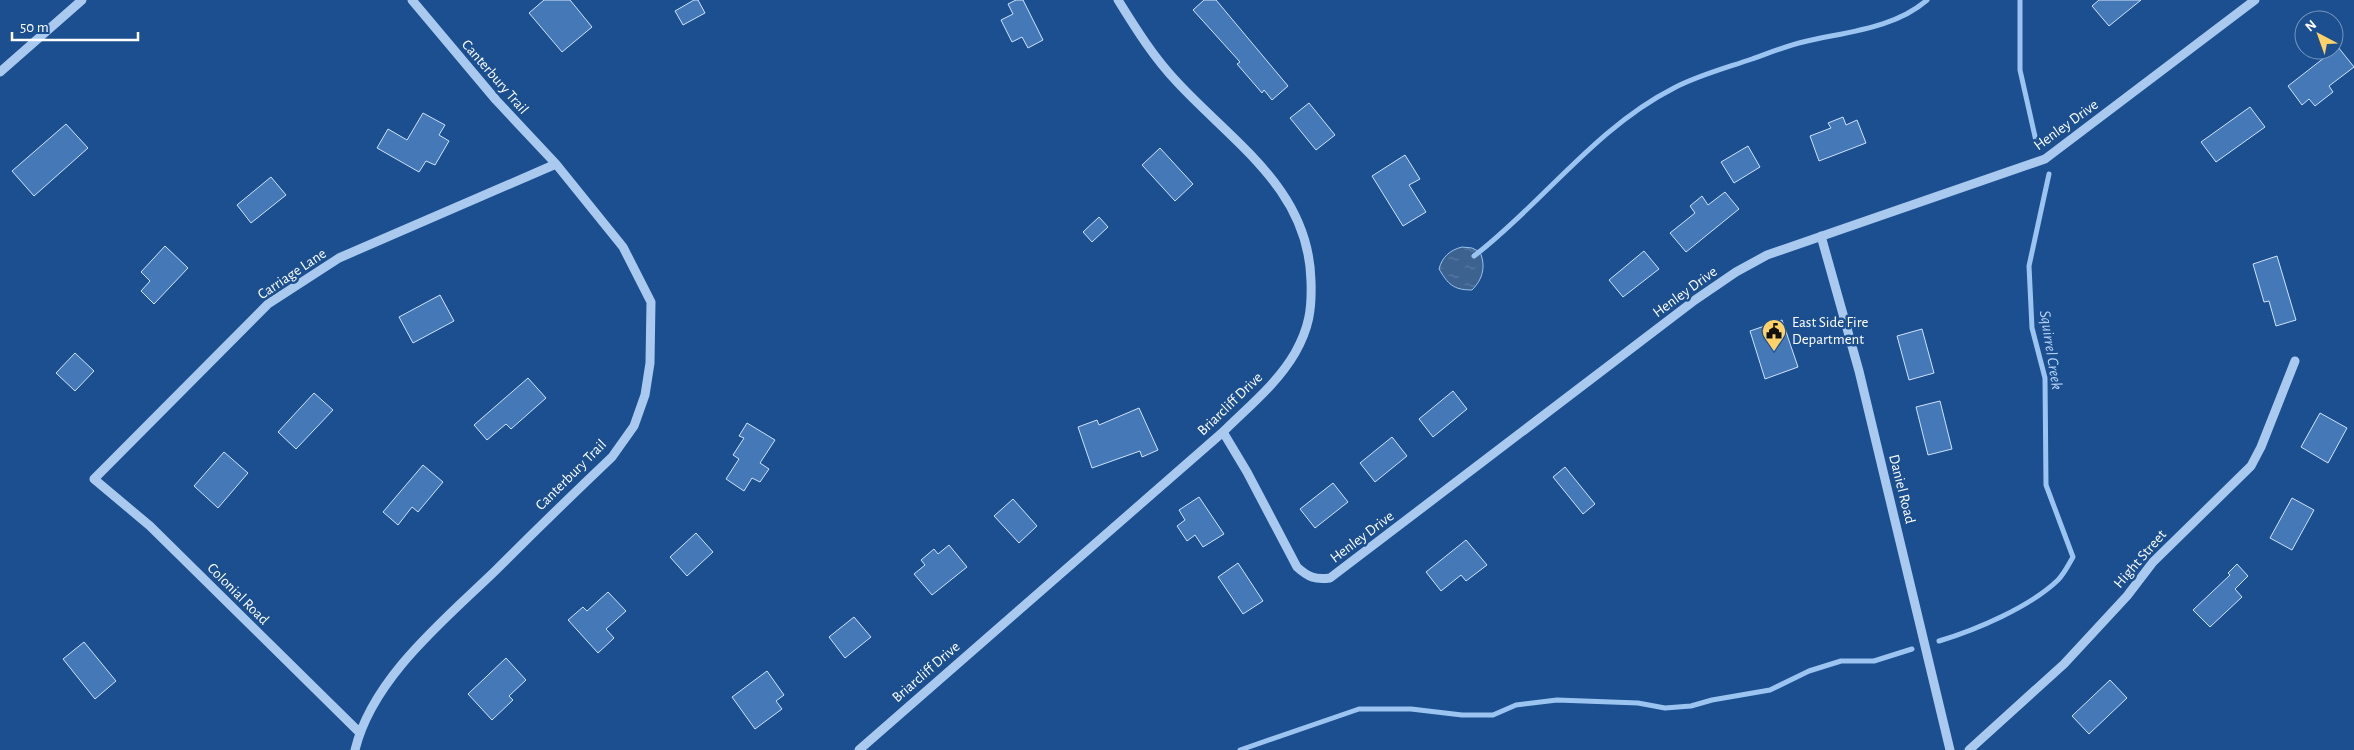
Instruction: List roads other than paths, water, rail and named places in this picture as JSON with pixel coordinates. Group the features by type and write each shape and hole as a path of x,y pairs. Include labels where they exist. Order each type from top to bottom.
{"street":[{"path":"0,72 82,0"},
{"name":"Canterbury Trail","path":"355,750 359,732 374,703 396,672 430,634 612,457 634,426 645,395 650,363 651,302 623,247 556,164 496,100 412,0"},
{"name":"Briarcliff Drive","path":"859,750 1224,432 1270,386 1294,355 1305,333 1312,309 1311,270 1305,236 1290,203 1270,176 1176,82 1144,42 1118,0"},
{"name":"Henley Drive","path":"1224,432 1297,567 1306,575 1317,579 1330,578 1702,295 1736,272 1767,255 2046,159 2255,0"},
{"name":"Carriage Lane","path":"94,480 268,304 339,258 556,164"},
{"name":"Daniel Road","path":"1821,236 1859,371 1950,750"},
{"name":"Hight Street","path":"1969,750 2064,664 2126,596 2153,562 2251,466 2261,447 2295,362"},
{"name":"Colonial Road","path":"94,480 150,526 359,732"}],"water":[{"path":"1462,247 1472,248 1480,252 1482,257 1481,277 1472,290 1460,289 1452,285 1445,279 1439,269 1447,255"}],"waterway":[{"path":"1474,256 1523,213 1594,145 1619,124 1674,88 1703,75 1790,46 1884,23 1914,10 1927,0"},
{"name":"Squirrel Creek","path":"2020,0 2020,70 2036,141"},
{"name":"Squirrel Creek","path":"1939,641 1986,624 2033,599 2058,580 2073,557 2046,485 2045,378 2032,328 2029,266 2049,174"},
{"path":"1240,750 1359,709 1411,709 1462,715 1493,715 1516,705 1557,700 1638,703 1665,708 1691,706 1712,700 1770,690 1809,671 1841,661 1874,661 1912,649"}],"place":[{"name":"East Side Fire Department","path":"1774,352"}]}
